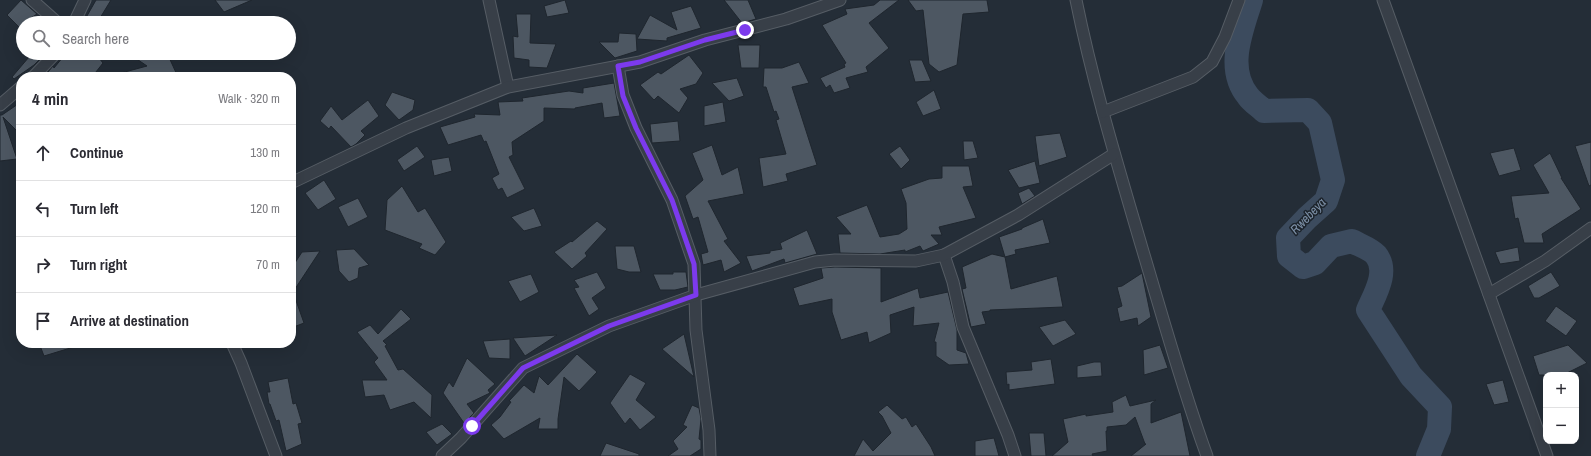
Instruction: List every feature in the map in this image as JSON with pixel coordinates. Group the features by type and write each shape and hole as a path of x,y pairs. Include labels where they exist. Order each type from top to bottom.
{"street":[{"path":"32,0 50,16"},
{"path":"77,16 85,0"},
{"path":"489,0 508,87"},
{"path":"296,181 406,128 508,87 640,62 705,40 786,19 840,0"},
{"path":"1076,0 1087,54 1114,154 1190,409 1207,456"},
{"path":"1103,112 1193,77 1212,62 1225,37 1239,0"},
{"path":"1384,0 1547,456"},
{"path":"38,72 49,60"},
{"path":"618,66 623,96 636,128 672,200 694,264 696,330 709,430 710,456"},
{"path":"0,105 16,91"},
{"path":"442,456 461,438 523,368 609,326 696,295 815,262 835,260 916,261 944,255 1018,215 1114,154"},
{"path":"1489,294 1545,261 1591,228"},
{"path":"944,255 954,282 963,327 1008,435 1015,456"},
{"path":"234,348 276,456"}],"building":[{"path":"21,0 37,14 34,16 16,16 16,24 7,15"},
{"path":"96,0 111,0 101,16 87,16"},
{"path":"215,0 252,0 224,12"},
{"path":"565,0 569,13 547,17 544,6"},
{"path":"724,0 748,0 756,19 742,23"},
{"path":"880,0 899,0 869,23 889,48 866,67 868,72 846,78 850,88 834,93 830,85 826,88 820,78 845,67 844,64 846,63 822,25 847,14 845,9 874,5"},
{"path":"908,0 987,0 989,12 963,14 957,65 939,72 929,64 923,10 916,11"},
{"path":"691,6 701,28 667,38 667,41 637,39 650,15 677,30 671,12"},
{"path":"516,14 531,14 530,43 556,44 547,68 529,67 529,60 514,58 513,36 518,37"},
{"path":"619,33 636,34 637,51 615,58 599,42 618,42"},
{"path":"738,45 760,45 759,68 741,68"},
{"path":"689,55 703,73 696,84 680,89 688,98 679,113 658,96 654,100 640,85 658,72 661,74"},
{"path":"26,60 39,60 24,72 16,72"},
{"path":"61,60 101,60 103,63 96,72 48,72 53,66 54,68"},
{"path":"138,60 170,60 176,72 125,72 147,66"},
{"path":"909,60 922,60 931,81 915,82"},
{"path":"799,62 809,83 792,87 817,165 786,174 788,181 763,187 759,158 786,154 776,120 779,119 776,111 774,112 766,87 763,87 764,68 782,68"},
{"path":"16,72 16,78 14,79 12,77"},
{"path":"737,78 744,96 729,101 712,83"},
{"path":"614,83 620,116 604,118 602,103 575,109 544,108 544,121 512,142 513,155 509,157 525,189 507,198 502,188 498,190 492,178 499,174 486,141 484,142 481,135 448,145 440,127 475,117 474,114 500,115 498,102 523,101 522,98 569,91 583,93 583,88"},
{"path":"934,90 941,109 923,116 916,102"},
{"path":"392,92 415,100 413,110 399,120 385,105"},
{"path":"368,100 379,116 361,131 365,135 351,147 331,126 329,129 320,121 331,106 342,120"},
{"path":"723,102 726,122 704,126 704,106"},
{"path":"16,105 16,130 3,117 16,159 0,161 0,115"},
{"path":"678,121 680,141 652,143 650,124"},
{"path":"1060,133 1067,157 1039,166 1035,136"},
{"path":"963,141 973,141 978,158 964,160"},
{"path":"1591,142 1591,185 1589,186 1575,146"},
{"path":"712,145 722,175 738,167 744,194 708,201 728,239 724,241 741,263 724,272 721,260 703,265 701,254 708,252 698,217 693,219 685,196 703,180 692,153"},
{"path":"417,146 425,157 404,171 397,160"},
{"path":"900,146 910,160 901,169 889,154"},
{"path":"1514,148 1521,170 1499,176 1490,153"},
{"path":"1550,153 1561,178 1581,209 1542,234 1544,243 1524,243 1518,218 1515,219 1511,196 1549,193 1533,165"},
{"path":"449,157 452,171 434,176 431,160"},
{"path":"1035,161 1040,183 1019,188 1008,170"},
{"path":"942,166 969,166 973,186 963,187 976,218 939,227 942,235 931,235 939,244 923,251 920,246 905,252 905,250 880,254 840,253 838,234 851,234 836,217 867,205 880,237 899,234 907,229 906,203 901,189 929,179 942,178"},
{"path":"324,180 336,199 318,210 305,193"},
{"path":"402,186 418,212 425,208 446,242 435,255 419,248 422,244 385,230 387,200"},
{"path":"1029,188 1035,196 1022,204 1018,193"},
{"path":"358,198 368,217 348,227 338,207"},
{"path":"534,208 542,226 524,231 511,217"},
{"path":"1043,219 1050,243 1015,250 1016,254 1005,257 999,237 1022,229"},
{"path":"597,221 607,229 585,253 587,256 572,269 554,252 571,241 572,242"},
{"path":"807,230 817,254 785,263 784,259 752,271 746,256 770,253 770,251 782,249 780,243"},
{"path":"615,246 634,246 641,272 629,272 617,269"},
{"path":"1518,247 1520,261 1500,264 1495,252"},
{"path":"354,249 369,265 359,268 358,278 349,282 339,271 336,250"},
{"path":"320,251 296,287 296,261 302,252"},
{"path":"992,254 1005,257 1011,289 1057,276 1063,307 990,310 982,312 986,324 971,327 962,289 966,288 962,267"},
{"path":"821,268 881,268 881,302 918,288 920,298 948,292 957,330 957,350 966,353 969,364 949,365 936,356 936,342 934,342 939,323 913,326 914,307 890,315 891,333 869,343 867,332 841,340 832,312 832,299 799,306 793,288 823,278"},
{"path":"597,272 606,288 592,298 599,309 589,316 574,288 579,287 574,280"},
{"path":"673,272 686,272 688,287 675,290 660,290 653,274 673,274"},
{"path":"1551,272 1560,286 1539,298 1534,298 1528,286"},
{"path":"1142,273 1151,317 1138,326 1137,318 1120,322 1117,308 1122,306 1117,287 1122,286"},
{"path":"531,274 539,292 520,302 508,281"},
{"path":"296,300 304,323 296,326"},
{"path":"1556,306 1577,321 1566,336 1545,321"},
{"path":"401,309 411,319 383,341 387,345 385,346 398,370 403,369 432,395 431,418 414,402 390,410 384,395 365,397 362,380 387,380 374,362 378,358 357,332 370,325 378,334"},
{"path":"1065,320 1076,334 1053,346 1039,327"},
{"path":"684,334 694,377 662,349"},
{"path":"557,335 525,356 513,338"},
{"path":"510,339 510,359 489,358 483,341"},
{"path":"1160,345 1168,368 1144,375 1143,350"},
{"path":"1568,345 1587,363 1569,372 1543,372 1543,375 1539,375 1533,356"},
{"path":"41,348 70,348 44,356"},
{"path":"577,354 597,372 579,391 564,377 558,429 538,429 540,418 504,439 491,425 500,417 511,402 509,401 524,385 534,393 539,376 548,385"},
{"path":"467,358 495,384 488,390 490,393 467,404 474,413 464,423 443,393 449,382 453,387"},
{"path":"1051,359 1055,384 1009,390 1006,372 1032,370 1031,362"},
{"path":"1101,362 1102,376 1077,378 1077,366"},
{"path":"630,374 646,383 636,400 656,417 640,430 630,418 625,424 610,403"},
{"path":"288,378 293,404 296,403 302,423 298,424 302,444 286,451 279,420 276,421 269,404 267,392 270,392 268,382"},
{"path":"1503,380 1509,402 1494,405 1486,384"},
{"path":"1126,395 1130,406 1156,400 1151,404 1151,423 1181,412 1190,456 1131,456 1146,444 1135,417 1126,425 1107,427 1107,451 1092,454 1093,456 1052,456 1068,442 1063,419 1086,414 1086,416 1113,412 1112,402"},
{"path":"692,405 699,408 701,419 699,439 701,440 701,449 690,456 668,456 678,449 673,441 687,427 683,425"},
{"path":"887,405 902,419 906,417 912,427 916,424 935,456 854,456 863,439 873,451 891,433 882,416 878,412"},
{"path":"442,424 452,434 437,445 426,432"},
{"path":"1029,433 1044,433 1046,456 1031,456"},
{"path":"994,438 999,456 975,456 975,441"},
{"path":"606,443 639,454 639,456 600,456"}],"waterway":[{"name":"Rwebeya","path":"1251,0 1240,36 1236,61 1241,85 1250,98 1264,111 1308,110 1320,123 1333,180 1326,201 1288,238 1289,256 1303,267 1315,263 1331,246 1352,241 1376,255 1380,261 1380,282 1368,310 1411,376 1440,407 1439,429 1428,456"}],"route":[{"path":"472,426 523,368 609,326 696,295 694,264 672,200 636,128 623,96 618,66 640,62 705,40 745,30"}]}
